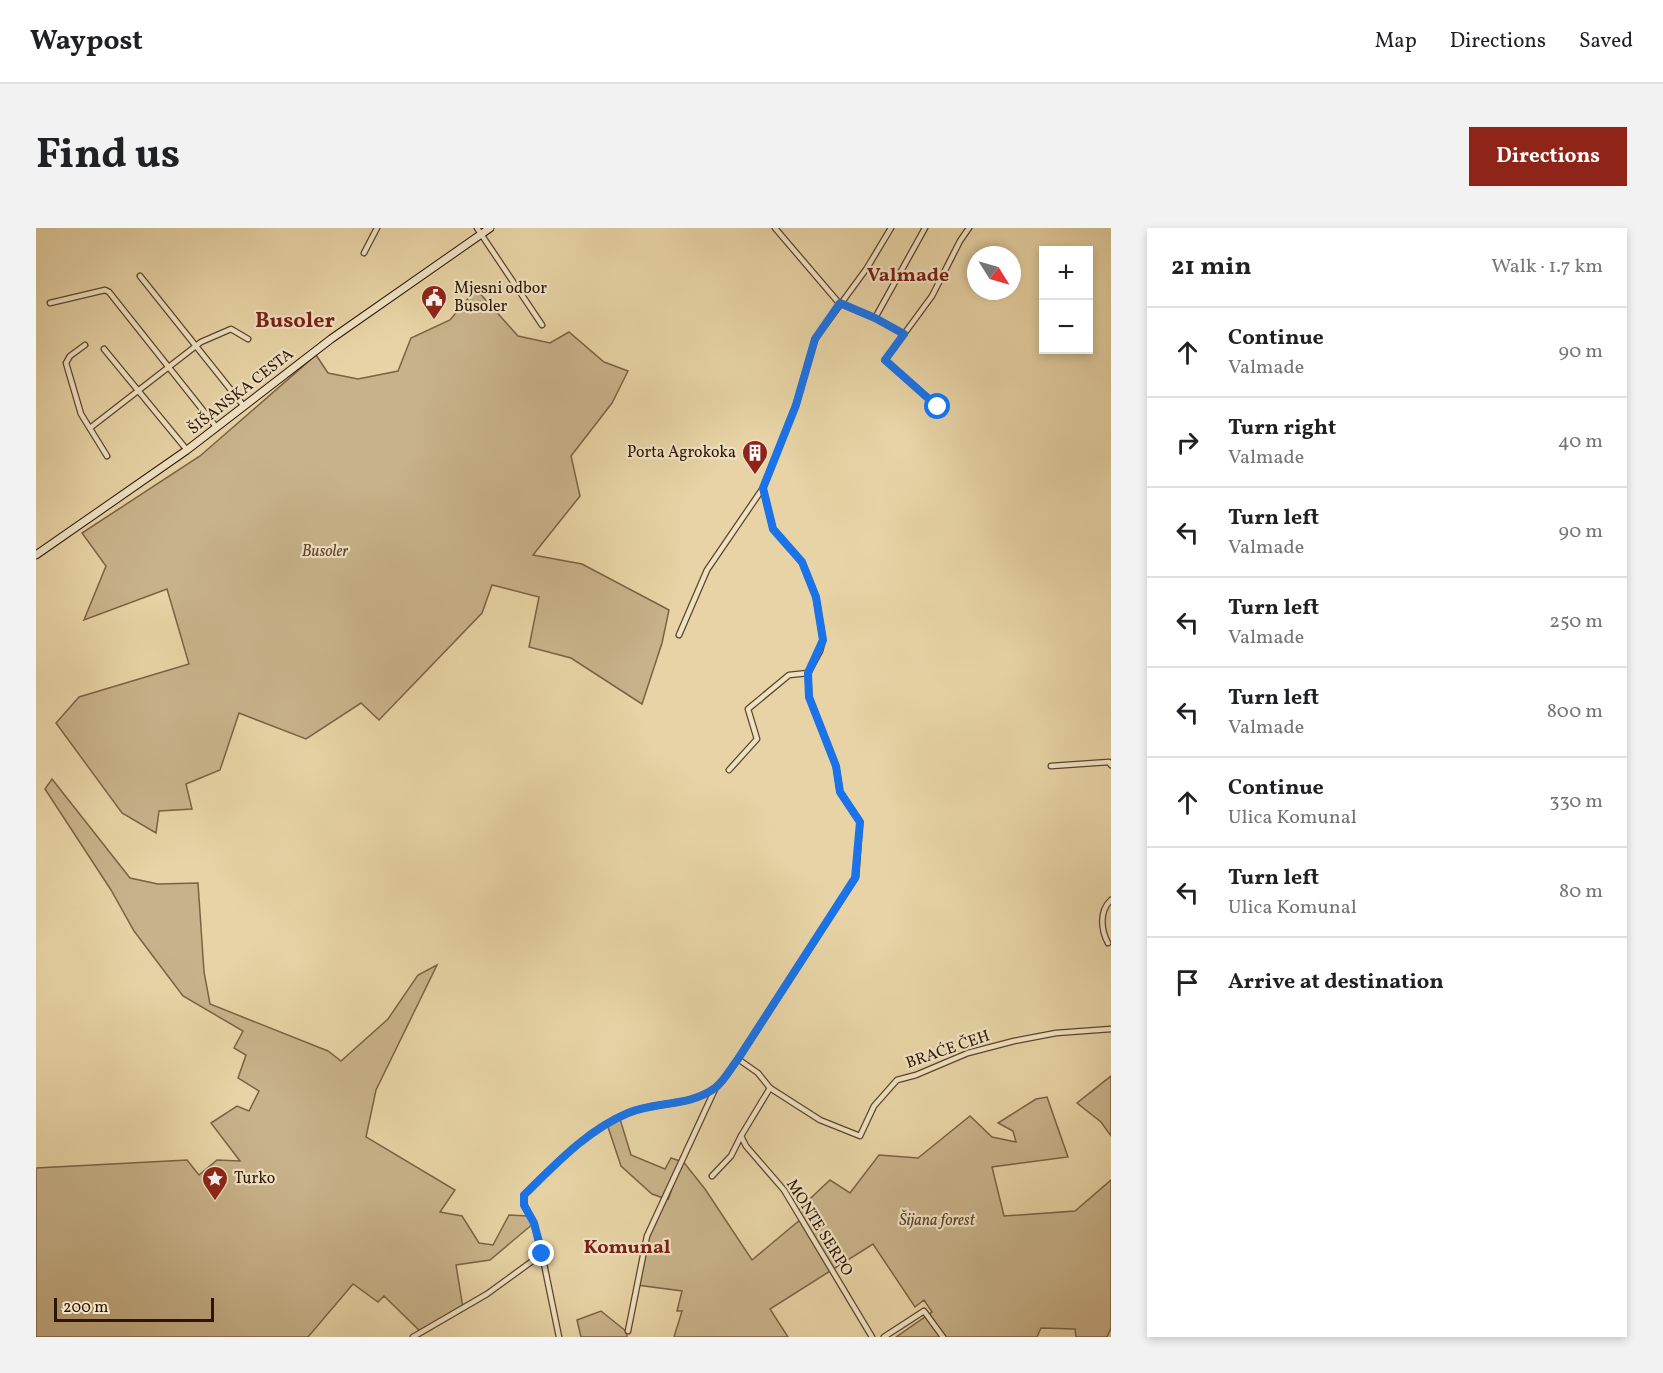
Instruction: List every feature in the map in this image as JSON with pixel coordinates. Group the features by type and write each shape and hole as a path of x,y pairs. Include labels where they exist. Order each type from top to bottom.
{"main road":[{"name":"ŠIŠANSKA CESTA","path":"36,555 188,450 243,405 479,231 490,228"}],"street":[{"path":"364,253 377,228"},
{"path":"775,228 840,303 904,334"},
{"path":"680,635 707,570 763,488 796,405 815,339 867,268 891,228"},
{"path":"875,318 925,228"},
{"path":"938,407 885,360 932,296 969,228"},
{"path":"479,231 542,325"},
{"path":"140,276 243,405"},
{"path":"50,303 105,290 109,292 217,428"},
{"path":"90,428 196,346 216,334 231,329 248,339"},
{"path":"85,345 70,356 66,363 81,414 107,456"},
{"path":"104,349 188,450"},
{"path":"628,1331 647,1236 666,1199 697,1122 716,1087 738,1059 855,878 860,822 838,785 836,766 809,697 808,673 823,640 816,597 802,562 773,529 763,488"},
{"path":"729,770 757,739 748,710 789,675 808,673"},
{"path":"1051,766 1109,762 1111,765"},
{"path":"1108,943 1102,933 1103,909 1111,900"},
{"name":"BRAĆE ČEH","path":"738,1059 758,1073 770,1088 819,1120 860,1136 874,1106 897,1080 916,1075 968,1053 1014,1041 1056,1033 1111,1029"},
{"path":"560,1337 542,1254 534,1223 524,1205 524,1195 560,1160 597,1129 629,1112 691,1100 716,1087"},
{"path":"712,1176 731,1156 770,1088"},
{"name":"MONTE SERPO","path":"741,1136 746,1146 784,1190 872,1337"},
{"path":"413,1337 487,1294 542,1254"},
{"path":"884,1337 924,1311 944,1337"}],"green space":[{"name":"Busoler","path":"476,289 518,336 550,343 569,332 604,362 628,371 612,403 571,456 580,496 533,555 582,564 669,610 662,643 642,704 571,658 529,647 539,597 492,585 482,613 379,720 361,703 306,739 239,713 220,770 186,784 192,809 159,811 156,833 122,813 56,723 79,697 189,664 167,589 84,620 106,566 82,533 200,456 316,355 328,373 358,379 398,371 411,338 450,320"},
{"path":"52,779 130,878 158,884 198,883 204,972 210,1004 328,1051 341,1061 388,1019 418,975 437,965 376,1090 366,1137 455,1190 440,1212 462,1216 479,1243 493,1245 509,1215 528,1216 534,1223 490,1260 456,1265 463,1308 421,1332 384,1296 378,1302 353,1284 308,1337 36,1337 36,1168 187,1160 199,1175 217,1160 240,1161 211,1123 237,1106 249,1111 259,1091 238,1078 246,1055 234,1048 243,1031 183,996 134,931 111,890 45,789"},
{"path":"1111,1076 1111,1136 1101,1122 1077,1103"},
{"name":"Šijana forest","path":"1047,1097 1068,1157 992,1167 1004,1216 1075,1211 1111,1180 1111,1328 1107,1337 1076,1337 1075,1329 1041,1328 1037,1337 896,1337 932,1312 924,1300 915,1307 873,1244 770,1309 788,1337 674,1337 682,1311 677,1311 682,1291 637,1285 647,1236 666,1199 652,1194 621,1166 607,1124 620,1119 631,1155 665,1169 671,1158 680,1161 668,1200 682,1160 705,1189 752,1260 801,1219 797,1211 830,1180 850,1193 879,1155 918,1158 970,1116 992,1137 1016,1142 1013,1131 998,1123 1036,1099"},
{"path":"601,1311 627,1332 627,1337 581,1337 577,1320"}],"place":[{"name":"Mjesni odbor Busoler","path":"434,321"},
{"name":"Porta Agrokoka","path":"755,476"},
{"name":"Turko","path":"215,1202"}],"district":[{"name":"Valmade","path":"908,276"},
{"name":"Busoler","path":"295,321"},
{"name":"Komunal","path":"627,1248"}],"route":[{"path":"542,1254 534,1223 524,1205 524,1195 560,1160 597,1129 629,1112 691,1100 716,1087 738,1059 855,878 860,822 840,792 836,766 809,697 808,673 820,651 823,640 816,597 802,562 773,529 763,488 796,405 815,339 840,303 904,334 885,360 938,407"}]}
